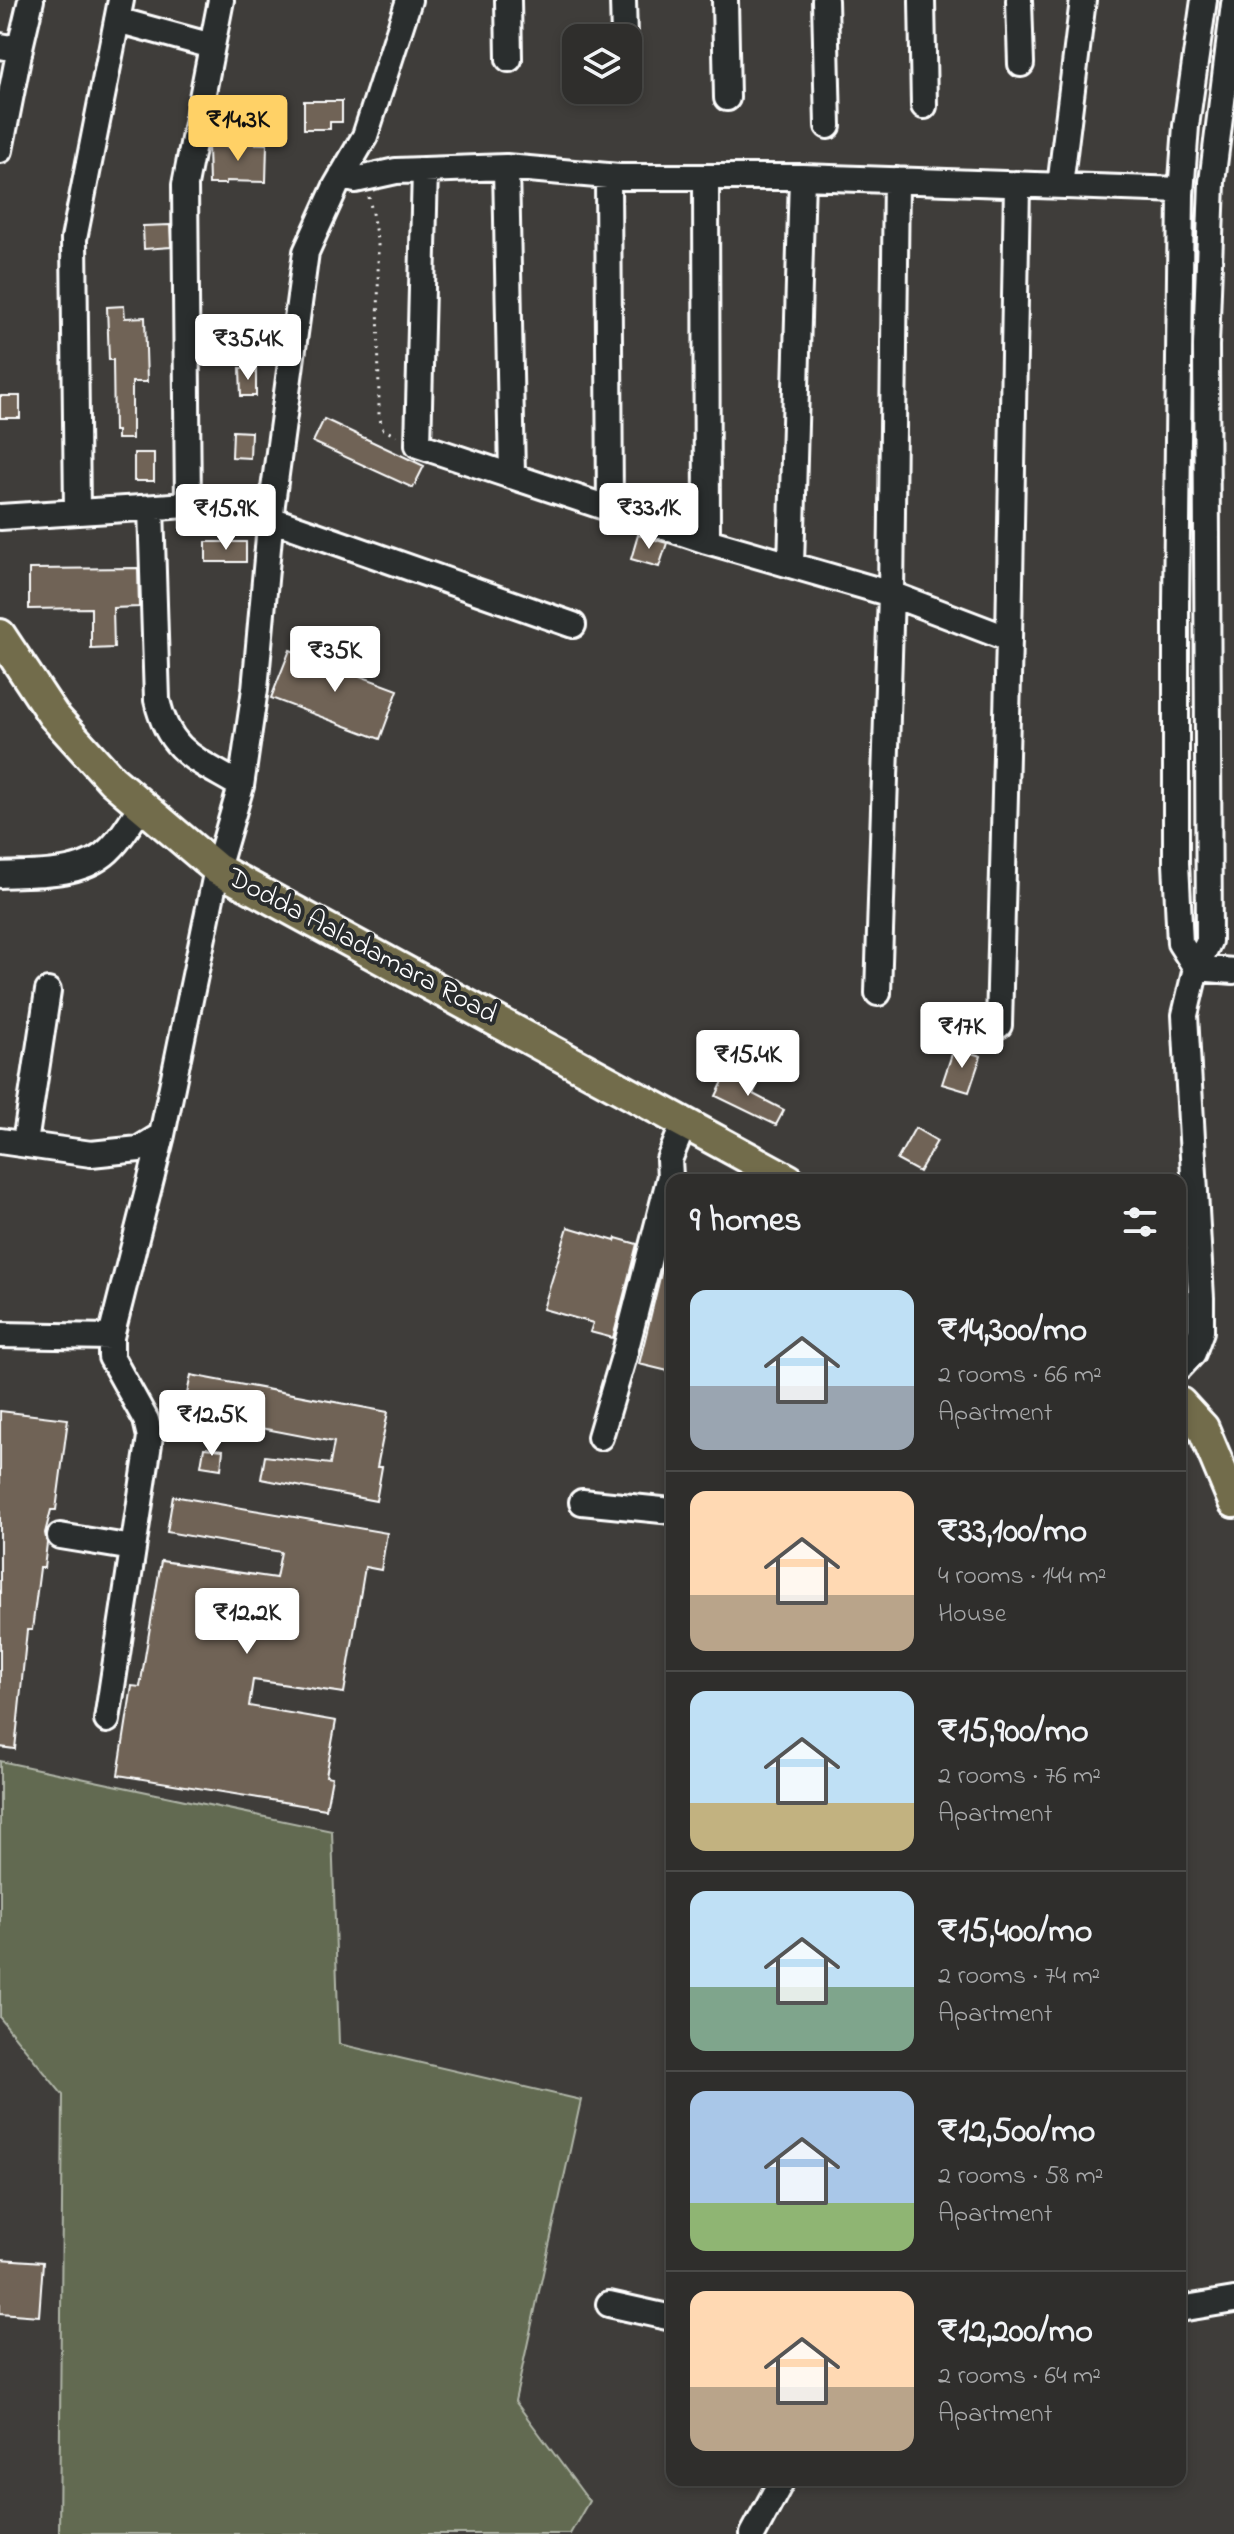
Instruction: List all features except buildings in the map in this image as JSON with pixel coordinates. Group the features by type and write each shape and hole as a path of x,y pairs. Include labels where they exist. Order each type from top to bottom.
{"main road":[{"name":"Dodda Aaladamara Road","path":"0,635 53,715 112,780 217,869 778,1174"},
{"path":"1186,1410 1203,1428 1234,1502"}],"street":[{"path":"0,150 11,44 31,0"},
{"path":"188,505 185,185 221,0"},
{"path":"107,1720 150,1437 146,1420 111,1357 111,1337 162,1135 217,869 241,786 306,252 348,178 365,136 409,0"},
{"path":"508,0 509,59"},
{"path":"623,0 624,24"},
{"path":"725,0 727,98"},
{"path":"825,0 828,126"},
{"path":"922,0 924,106"},
{"path":"1019,0 1021,64"},
{"path":"1060,186 1083,0"},
{"path":"1196,968 1180,943 1176,863 1181,190 1186,126 1204,0"},
{"path":"77,511 74,239 119,10 212,46"},
{"path":"1186,1361 1193,1353 1201,1331 1185,1015 1196,968 1209,941 1206,390 1212,182 1233,17"},
{"path":"348,178 396,171 506,167 608,177 802,177 1181,190"},
{"path":"506,167 512,475"},
{"path":"425,170 418,445 707,541 891,594 1009,639"},
{"path":"608,177 610,508"},
{"path":"706,177 707,541"},
{"path":"791,565 802,177"},
{"path":"878,993 891,594 896,180"},
{"path":"999,1025 1017,184"},
{"path":"0,517 188,505 272,512 573,625"},
{"path":"151,508 157,700 162,721 185,753 241,786"},
{"path":"0,875 52,873 93,862 112,848 141,806"},
{"path":"1196,968 1234,971"},
{"path":"25,1143 48,991"},
{"path":"670,1174 669,1160 685,1121"},
{"path":"0,1141 91,1154 139,1149 162,1135"},
{"path":"600,1437 666,1191"},
{"path":"0,1335 111,1337"},
{"path":"582,1502 666,1510"},
{"path":"60,1536 133,1548"},
{"path":"1186,2308 1234,2300"},
{"path":"609,2304 666,2317"},
{"path":"753,2534 779,2486"}],"path":[{"path":"348,178 368,193 378,245 379,416 383,429 418,445"}],"green space":[{"path":"0,1761 332,1831 339,2044 581,2100 515,2401 589,2501 570,2534 59,2534 63,2095 0,2018"}]}
